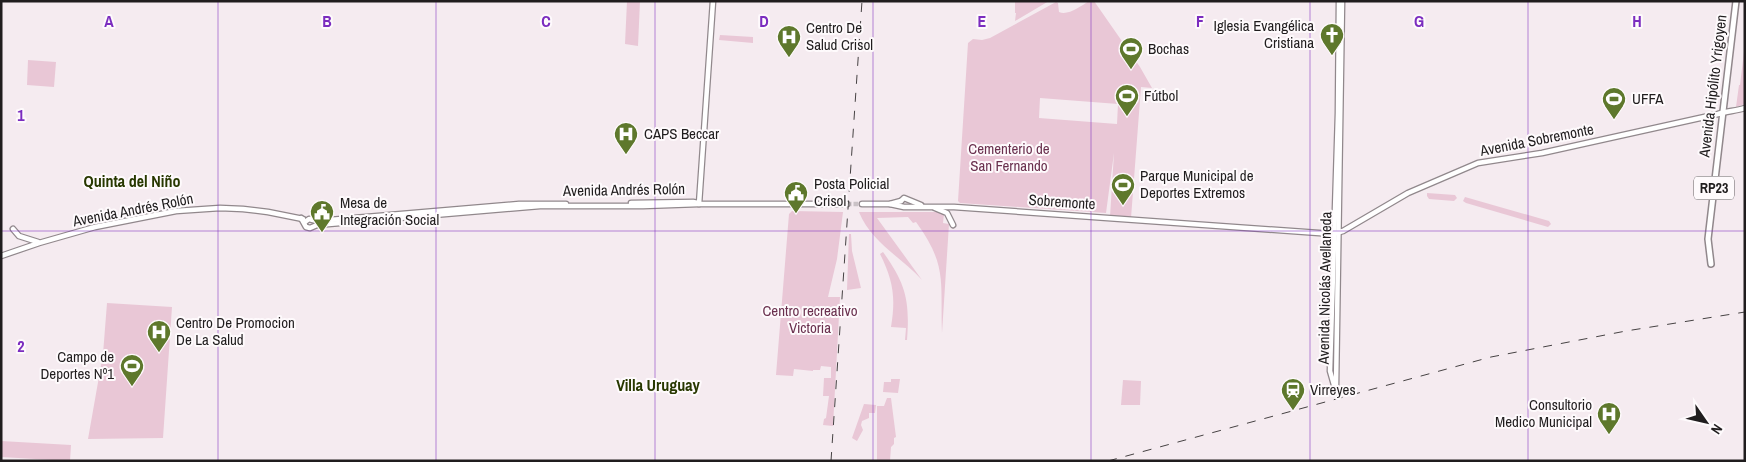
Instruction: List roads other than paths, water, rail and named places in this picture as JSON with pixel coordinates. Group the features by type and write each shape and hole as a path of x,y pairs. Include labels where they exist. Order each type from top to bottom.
{"main road":[{"path":"713,1 699,204 847,204"},
{"name":"Avenida Nicolás Avellaneda","path":"1336,234 1330,371 1336,392 1336,234 1341,1"},
{"name":"Avenida Hipólito Yrigoyen","path":"1711,264 1708,239 1736,1"},
{"name":"Avenida Sobremonte","path":"1336,234 1408,194 1478,163 1542,153 1745,108"},
{"path":"862,204 889,204 901,201 904,198 924,206 943,210 950,217 953,225"},
{"path":"901,201 905,207 910,200"},
{"name":"Avenida Andrés Rolón","path":"1,256 96,227 185,210 243,209 312,220 366,218 525,204 693,202 699,204"},
{"name":"Avenida Andrés Rolón","path":"304,220 308,228 313,226 525,207 699,204"},
{"name":"Sobremonte","path":"889,204 905,207 954,207 1336,234"},
{"path":"312,220 313,226"},
{"path":"13,228 15,233 39,243"}],"tunnel":[{"path":"847,204 862,204"}],"railway":[{"path":"831,461 862,1"},
{"path":"1108,461 1491,357 1626,331 1745,312"}],"place":[{"name":"Iglesia Evangélica Cristiana","path":"1332,56"},
{"name":"Centro De Salud Crisol","path":"789,58"},
{"name":"Bochas","path":"1131,70"},
{"name":"Fútbol","path":"1127,117"},
{"name":"UFFA","path":"1614,120"},
{"name":"CAPS Beccar","path":"626,155"},
{"name":"Parque Municipal de Deportes Extremos","path":"1123,206"},
{"name":"Posta Policial Crisol","path":"796,214"},
{"name":"Mesa de Integración Social","path":"322,233"},
{"name":"Centro De Promocion De La Salud","path":"159,353"},
{"name":"Campo de Deportes Nº1","path":"132,387"},
{"name":"Virreyes","path":"1293,411"},
{"name":"Consultorio Medico Municipal","path":"1609,435"}],"district":[{"name":"Quinta del Niño","path":"132,181"},
{"name":"Villa Uruguay","path":"658,385"}],"park label":[{"name":"Cementerio de San Fernando","path":"1009,158"},
{"name":"Centro recreativo Victoria","path":"810,320"}]}
